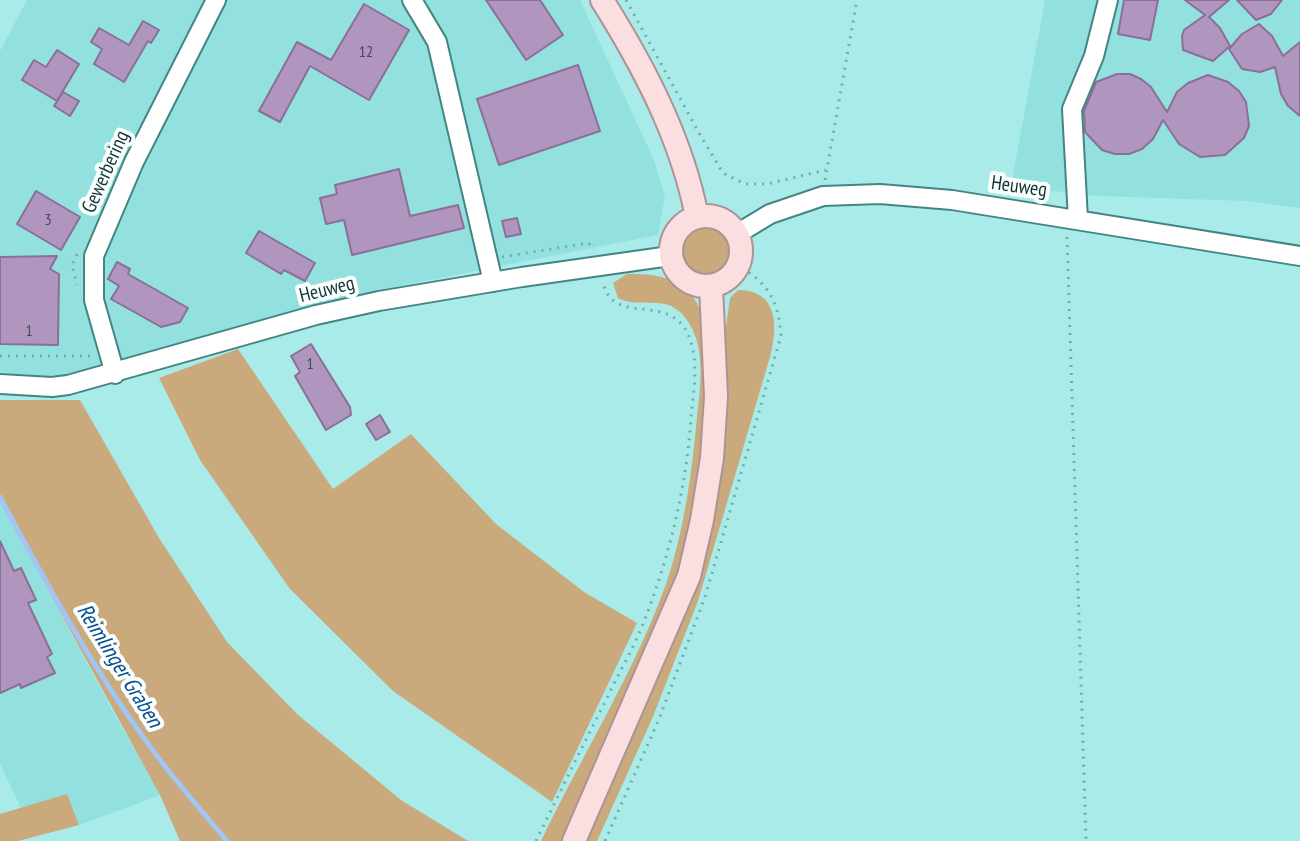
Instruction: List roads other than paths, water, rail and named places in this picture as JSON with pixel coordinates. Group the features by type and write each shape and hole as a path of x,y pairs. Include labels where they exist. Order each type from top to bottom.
{"main road":[{"path":"602,0 653,90 691,184 697,217"},
{"path":"697,217 720,219 737,234 740,244 738,266 727,279 711,286 689,283 680,276 670,256 674,236 688,220 697,217"},
{"path":"574,841 689,576 702,520 714,428 716,397 711,286"}],"street":[{"name":"Gewerbering","path":"115,374 94,300 94,256 134,162 216,0"},
{"path":"412,0 437,42 493,282"},
{"path":"1072,218 1072,109 1094,56 1108,0"},
{"name":"Heuweg","path":"737,234 770,214 823,196 880,194 952,200 1300,256"},
{"name":"Heuweg","path":"0,384 52,387 115,374 316,315 379,301 670,256"}],"waterway":[{"name":"Reimlinger Graben","path":"0,497 57,600 119,702 164,765 227,841"}]}
